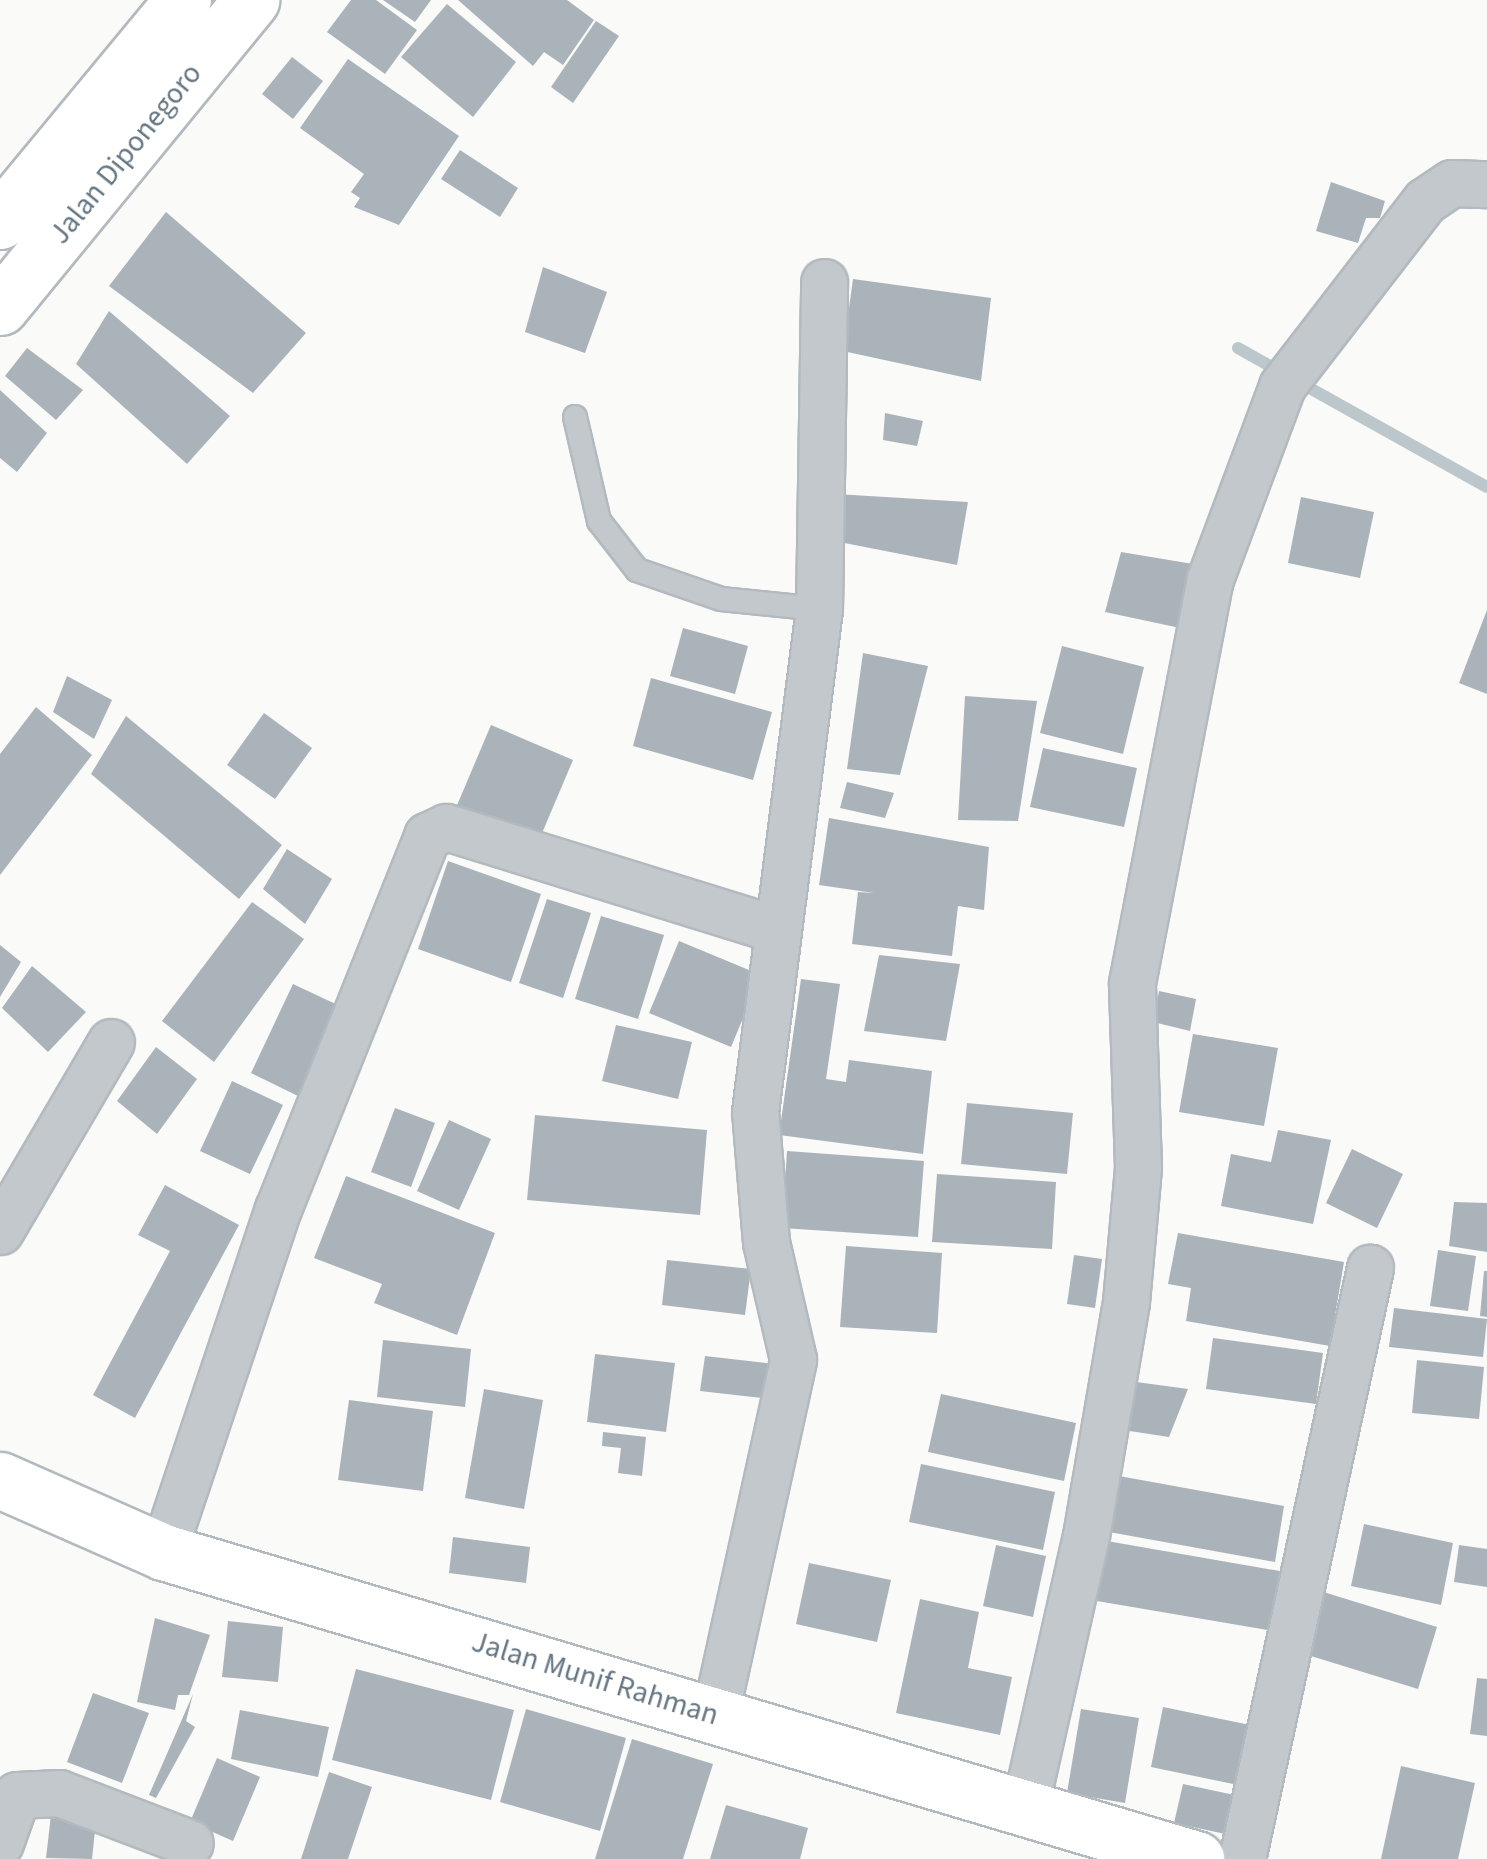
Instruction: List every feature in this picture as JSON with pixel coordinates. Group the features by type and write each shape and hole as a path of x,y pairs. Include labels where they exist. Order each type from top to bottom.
{"main road":[{"name":"Jalan Diponegoro","path":"0,221 182,0"},
{"name":"Jalan Diponegoro","path":"0,307 252,0"},
{"name":"Jalan Munif Rahman","path":"0,1480 163,1552 1025,1806 1133,1850 1196,1859"}],"street":[{"path":"1025,1806 1086,1536 1126,1302 1142,898 1210,579 1288,378 1424,201 1452,183 1487,184"},
{"path":"715,1715 793,1359 758,1185 755,1112 819,609 824,282"},
{"path":"163,1552 278,1209 427,836 446,828 776,929"},
{"path":"0,1232 111,1042"},
{"path":"1242,1859 1370,1268"},
{"path":"0,1843 17,1795 59,1793 190,1843"}],"lane":[{"path":"575,418 599,521 637,570 721,599 819,609"}],"building":[{"path":"351,0 376,0 417,30 385,74 327,32"},
{"path":"383,0 431,0 415,22"},
{"path":"458,0 567,0 594,20 563,65 544,52 533,66"},
{"path":"447,4 516,62 473,117 401,57"},
{"path":"596,21 619,36 573,103 551,87"},
{"path":"292,57 323,81 293,119 262,94"},
{"path":"348,59 459,136 399,225 354,207 360,198 351,192 364,174 300,128"},
{"path":"460,150 518,188 500,217 441,179"},
{"path":"1331,182 1385,201 1380,218 1366,218 1358,243 1316,231"},
{"path":"166,212 306,333 253,393 109,286"},
{"path":"543,267 607,292 585,353 525,332"},
{"path":"853,279 991,298 981,381 843,351"},
{"path":"109,311 230,416 187,464 76,364"},
{"path":"27,348 83,390 56,420 5,376"},
{"path":"0,390 47,433 17,472 0,458"},
{"path":"885,413 923,421 917,446 883,440"},
{"path":"836,494 968,502 957,565 829,540"},
{"path":"1301,497 1374,512 1360,578 1288,563"},
{"path":"1121,552 1205,566 1180,628 1105,612"},
{"path":"1487,610 1487,694 1459,683"},
{"path":"683,628 748,646 735,694 670,676"},
{"path":"1062,646 1144,667 1123,754 1040,733"},
{"path":"863,653 928,666 900,775 847,769"},
{"path":"67,676 112,700 94,739 53,712"},
{"path":"651,678 772,712 753,780 633,746"},
{"path":"965,696 1037,701 1018,821 958,820"},
{"path":"36,707 92,755 0,875 0,754"},
{"path":"264,713 312,748 275,799 227,765"},
{"path":"126,716 282,845 239,899 91,774"},
{"path":"491,725 573,760 537,845 455,810"},
{"path":"1043,748 1137,768 1124,827 1030,807"},
{"path":"847,782 894,793 885,818 840,808"},
{"path":"829,818 989,847 984,910 958,906 952,956 852,944 858,892 874,893 819,885"},
{"path":"287,849 332,879 305,924 263,889"},
{"path":"448,861 541,894 511,982 418,949"},
{"path":"547,899 591,913 563,998 519,983"},
{"path":"252,902 304,939 214,1062 162,1021"},
{"path":"601,916 664,935 638,1019 575,999"},
{"path":"679,941 761,975 731,1047 649,1013"},
{"path":"0,945 21,962 0,997"},
{"path":"879,955 960,964 946,1041 864,1031"},
{"path":"32,966 86,1012 48,1052 2,1008"},
{"path":"801,979 840,984 826,1079 846,1082 849,1060 932,1071 923,1154 779,1135"},
{"path":"293,984 342,1007 300,1097 251,1073"},
{"path":"1159,991 1196,999 1190,1031 1153,1022"},
{"path":"616,1025 692,1042 678,1099 602,1081"},
{"path":"1193,1034 1278,1048 1264,1126 1179,1112"},
{"path":"156,1047 197,1079 157,1134 117,1101"},
{"path":"232,1081 283,1105 250,1174 200,1151"},
{"path":"967,1103 1073,1113 1067,1174 961,1164"},
{"path":"395,1108 435,1123 411,1187 371,1172"},
{"path":"535,1115 707,1130 700,1215 527,1200"},
{"path":"449,1120 491,1139 459,1210 417,1191"},
{"path":"1278,1130 1331,1140 1313,1224 1221,1206 1231,1154 1271,1162"},
{"path":"1352,1149 1403,1174 1377,1228 1326,1203"},
{"path":"787,1151 924,1161 918,1237 782,1228"},
{"path":"937,1174 1056,1182 1052,1249 932,1242"},
{"path":"346,1176 495,1233 457,1335 374,1303 382,1284 314,1258"},
{"path":"165,1185 239,1225 135,1418 93,1395 170,1251 138,1235"},
{"path":"1454,1202 1487,1203 1487,1252 1449,1246"},
{"path":"1178,1233 1344,1262 1330,1346 1186,1321 1191,1288 1168,1284"},
{"path":"846,1246 942,1253 937,1333 840,1327"},
{"path":"1438,1250 1476,1256 1468,1311 1430,1306"},
{"path":"1074,1255 1102,1259 1095,1308 1067,1304"},
{"path":"667,1260 751,1269 745,1315 662,1305"},
{"path":"1487,1271 1487,1317 1480,1316"},
{"path":"1394,1308 1487,1319 1483,1357 1389,1347"},
{"path":"1213,1338 1323,1353 1316,1404 1206,1389"},
{"path":"383,1340 471,1349 465,1407 377,1397"},
{"path":"595,1354 675,1363 666,1432 587,1422"},
{"path":"705,1356 774,1364 770,1399 700,1391"},
{"path":"1417,1360 1484,1367 1479,1419 1412,1413"},
{"path":"1129,1381 1188,1389 1169,1437 1123,1430"},
{"path":"484,1389 543,1400 524,1509 465,1498"},
{"path":"941,1394 1076,1423 1064,1481 928,1452"},
{"path":"349,1400 433,1411 423,1491 338,1480"},
{"path":"603,1432 646,1437 642,1476 618,1473 621,1448 602,1446"},
{"path":"921,1464 1055,1492 1043,1550 909,1522"},
{"path":"1119,1476 1284,1506 1275,1562 1109,1532"},
{"path":"1364,1524 1453,1543 1441,1605 1351,1586"},
{"path":"453,1537 530,1547 526,1583 449,1573"},
{"path":"1101,1540 1291,1573 1280,1632 1091,1600"},
{"path":"996,1545 1046,1556 1033,1617 983,1606"},
{"path":"1459,1545 1487,1549 1487,1587 1454,1582"},
{"path":"809,1563 891,1580 877,1642 796,1624"},
{"path":"1317,1590 1437,1627 1418,1689 1298,1652"},
{"path":"920,1599 979,1612 968,1668 1012,1677 1000,1735 896,1713"},
{"path":"155,1618 210,1635 189,1695 178,1695 175,1710 137,1702"},
{"path":"228,1621 283,1627 278,1682 222,1677"},
{"path":"356,1669 514,1710 491,1800 332,1760"},
{"path":"1477,1678 1487,1679 1487,1736 1470,1734"},
{"path":"93,1693 149,1713 122,1783 67,1762"},
{"path":"193,1694 186,1721 195,1727 156,1798 149,1795"},
{"path":"1163,1707 1250,1725 1238,1785 1151,1767"},
{"path":"526,1709 626,1738 600,1831 500,1802"},
{"path":"1081,1709 1139,1718 1125,1803 1067,1793"},
{"path":"240,1710 329,1727 318,1777 231,1759"},
{"path":"632,1739 713,1764 683,1859 595,1859"},
{"path":"217,1758 260,1777 233,1841 190,1822"},
{"path":"1401,1766 1475,1783 1458,1859 1381,1859"},
{"path":"329,1772 372,1787 348,1859 301,1859"},
{"path":"1183,1784 1239,1796 1230,1835 1174,1823"},
{"path":"726,1805 808,1828 800,1859 710,1859"},
{"path":"52,1806 97,1812 92,1859 46,1858"}],"waterway":[{"path":"1238,348 1487,487"}]}
